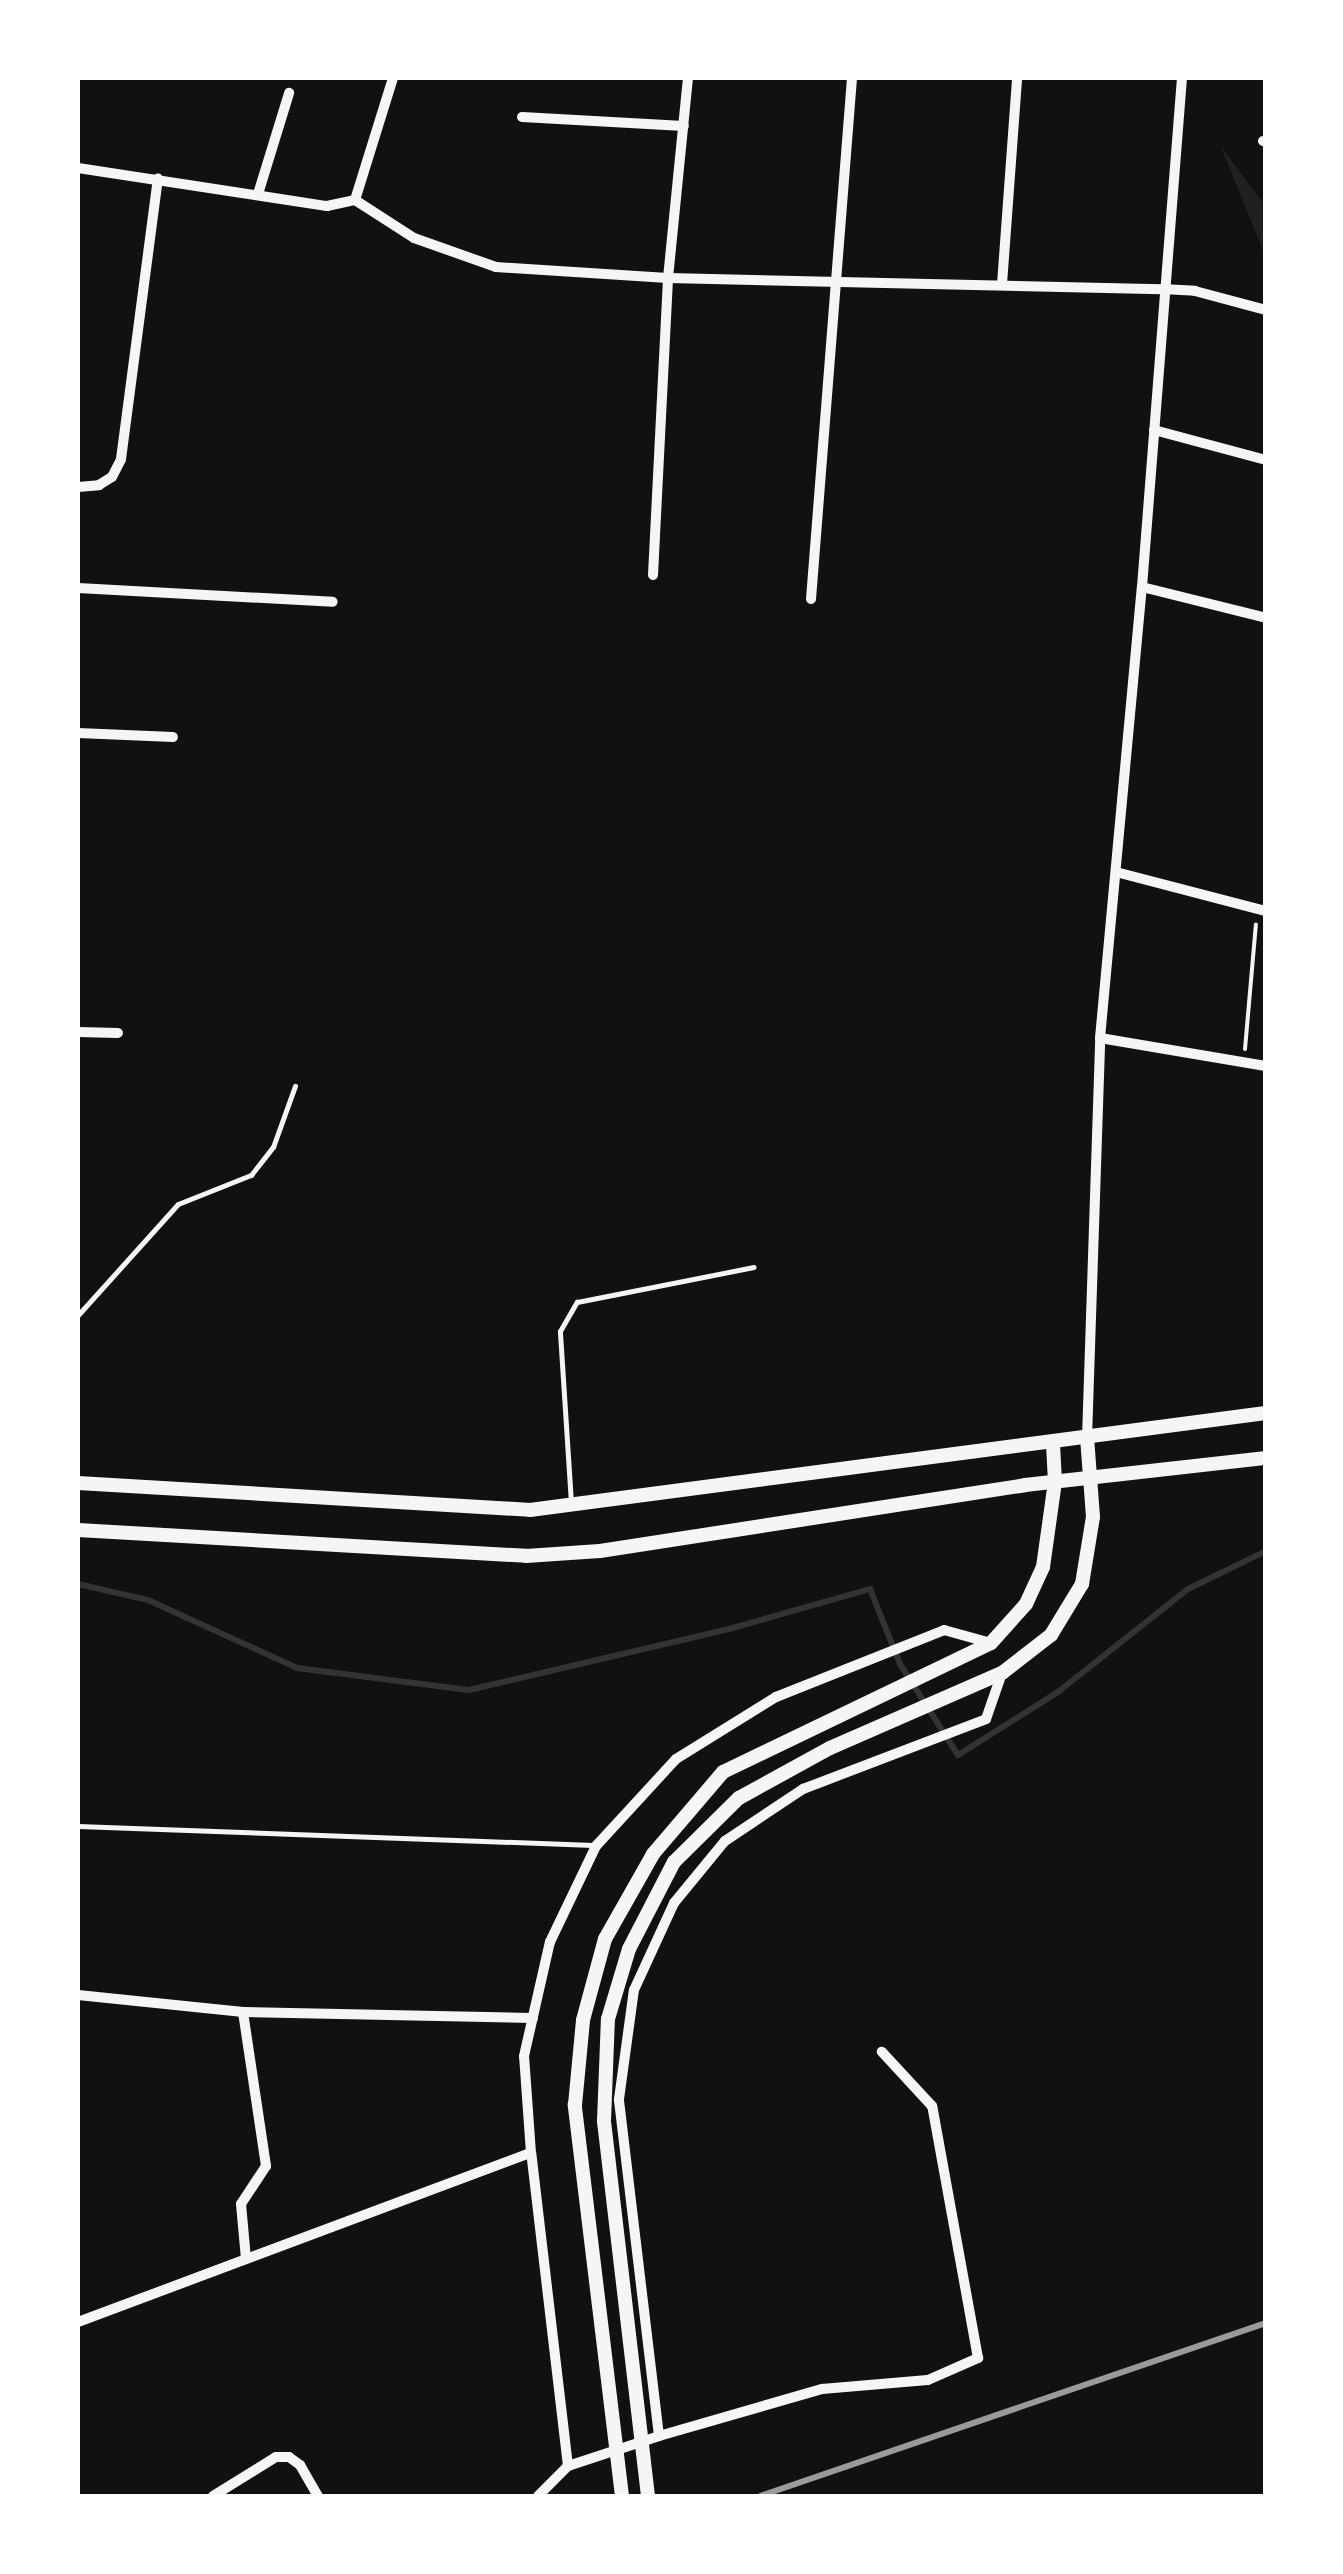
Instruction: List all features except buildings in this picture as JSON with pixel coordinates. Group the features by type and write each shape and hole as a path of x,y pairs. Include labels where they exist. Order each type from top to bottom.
{"street":[{"path":"355,200 364,182 393,78"},
{"path":"653,575 668,278 688,78"},
{"path":"811,599 852,78"},
{"path":"1002,284 1018,78"},
{"path":"648,2496 604,2120 608,2019 630,1949 674,1862 739,1798 830,1748 1002,1673 1051,1635 1082,1584 1092,1517 1087,1438 1100,1038 1142,587 1162,289 1182,78"},
{"path":"258,194 289,93"},
{"path":"522,117 684,126"},
{"path":"78,168 327,206 355,200 414,238 496,267 668,278 1162,289 1195,291 1266,310"},
{"path":"78,487 99,485 112,477 121,459 158,178"},
{"path":"1154,430 1266,460"},
{"path":"1142,587 1266,618"},
{"path":"78,588 333,602"},
{"path":"78,733 173,737"},
{"path":"1116,872 1261,910"},
{"path":"78,1032 118,1032"},
{"path":"1100,1038 1266,1066"},
{"path":"78,1483 530,1510 1266,1412"},
{"path":"622,2496 575,2105 582,2020 605,1939 653,1854 722,1772 991,1642 1026,1604 1043,1568 1055,1482 1053,1443"},
{"path":"78,1530 526,1556 600,1551 1089,1477 1266,1458"},
{"path":"568,2466 531,2154 524,2056 550,1942 596,1846 676,1759 776,1697 944,1630 991,1642"},
{"path":"659,2436 618,2099 634,1990 674,1903 725,1840 802,1789 986,1719 1002,1673"},
{"path":"78,1995 243,2012 533,2018"},
{"path":"243,2012 266,2166 242,2204 246,2260"},
{"path":"538,2496 568,2466 659,2436 822,2389 928,2380 978,2358 932,2106 882,2052"},
{"path":"78,2322 531,2154"},
{"path":"213,2496 276,2457 289,2457 300,2465 318,2496"}],"lane":[{"path":"78,1315 178,1204 251,1174 273,1148 294,1086"},
{"path":"571,1506 560,1331 576,1302 754,1267"},
{"path":"78,1826 596,1846"}],"path":[{"path":"1244,1062 1261,910"}],"shaded area":[{"path":"1221,147 1265,205 1265,250 1263,250"}],"waterway":[{"path":"78,1584 148,1600 297,1668 469,1690 729,1629 870,1589 900,1664 958,1755 1058,1692 1188,1589 1266,1551"}],"railway":[{"path":"760,2496 1266,2323"}]}
